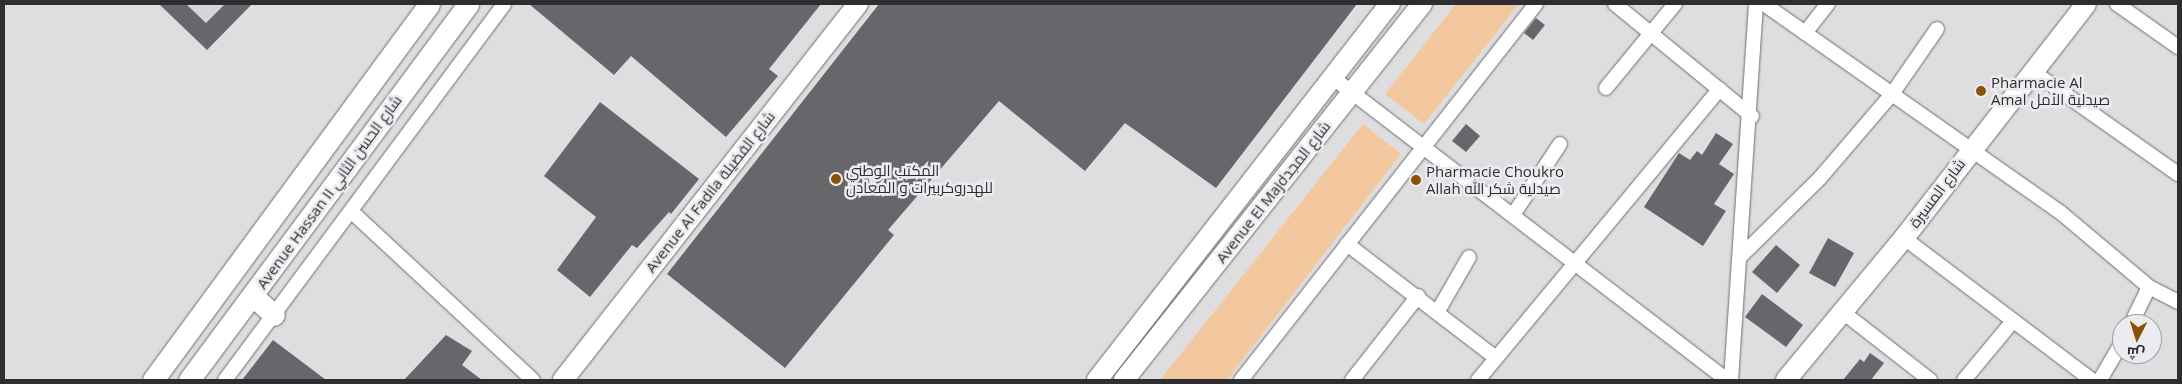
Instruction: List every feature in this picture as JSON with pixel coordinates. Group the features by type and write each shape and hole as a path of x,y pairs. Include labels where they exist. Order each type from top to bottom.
{"main road":[{"name":"Avenue Hassan II شارع الحسن الثاني","path":"153,380 429,4"},
{"name":"Avenue Hassan II شارع الحسن الثاني","path":"190,380 468,4"},
{"path":"252,296 274,315"}],"street":[{"path":"226,380 504,4"},
{"name":"Avenue Al Fadila شارع الفضيلة","path":"563,380 858,4"},
{"name":"Avenue El Majdشارع المجد","path":"1097,380 1390,4"},
{"name":"Avenue El Majdشارع المجد","path":"1124,380 1422,4"},
{"path":"1241,380 1536,4"},
{"path":"1615,4 1652,32 1752,116"},
{"path":"1606,88 1675,4"},
{"path":"1732,380 1752,116 1756,4"},
{"path":"1764,4 1892,94 1972,147 2060,212 2149,287 2178,302"},
{"path":"1805,33 1828,4"},
{"name":"شارع المسيرة","path":"1786,380 1844,313 1904,238 1972,147 2086,4"},
{"path":"2117,4 2178,48"},
{"path":"1742,255 1820,178 1892,94 1937,29"},
{"path":"2032,71 2178,174"},
{"path":"1332,76 1727,380"},
{"path":"1478,380 1720,89"},
{"path":"1512,215 1560,144"},
{"path":"352,212 533,380"},
{"path":"1904,238 2084,378"},
{"path":"1347,244 1438,311 1495,358"},
{"path":"1438,311 1470,256"},
{"path":"2136,314 2149,287"},
{"path":"1352,380 1418,296"},
{"path":"1844,313 1930,380"},
{"path":"1964,380 2013,321"},
{"path":"2100,380 2112,359"}],"shaded area":[{"path":"159,4 252,4 207,50"},
{"path":"1456,4 1519,4 1424,124 1385,94"},
{"path":"1363,124 1401,154 1227,380 1160,380"}],"building":[{"path":"159,4 186,4 206,23 225,4 252,4 207,50"},
{"path":"529,4 821,4 769,69 778,76 726,137 631,56 614,75"},
{"name":"المكتب الوطني للهدروكربيرات و المعادن","path":"879,4 1357,4 1216,188 1125,123 1085,171 999,101 888,230 894,235 785,368 667,274"},
{"path":"1536,18 1545,25 1533,40 1524,33"},
{"path":"600,102 699,179 671,214 669,212 637,248 632,245 590,297 557,270 596,217 544,176"},
{"path":"1466,124 1480,136 1466,152 1452,141"},
{"path":"1716,133 1733,144 1719,164 1734,174 1714,204 1726,211 1703,246 1644,207 1679,153 1690,160 1697,151 1702,155"},
{"path":"1828,238 1854,253 1835,287 1809,273"},
{"path":"1776,245 1800,265 1777,293 1752,272"},
{"path":"1762,294 1803,325 1786,347 1745,317"},
{"path":"446,335 472,351 462,365 482,380 404,380"},
{"path":"273,340 326,380 242,380"},
{"path":"1870,353 1884,363 1871,380 1843,380 1860,359 1864,362"}],"place":[{"name":"Pharmacie Al Amal صيدلية الأمل","path":"1981,91"},
{"name":"المكتب الوطني للهدروكربيرات و المعادن","path":"836,179"},
{"name":"Pharmacie Choukro Allah صيدلية شكر الله","path":"1416,180"}]}
